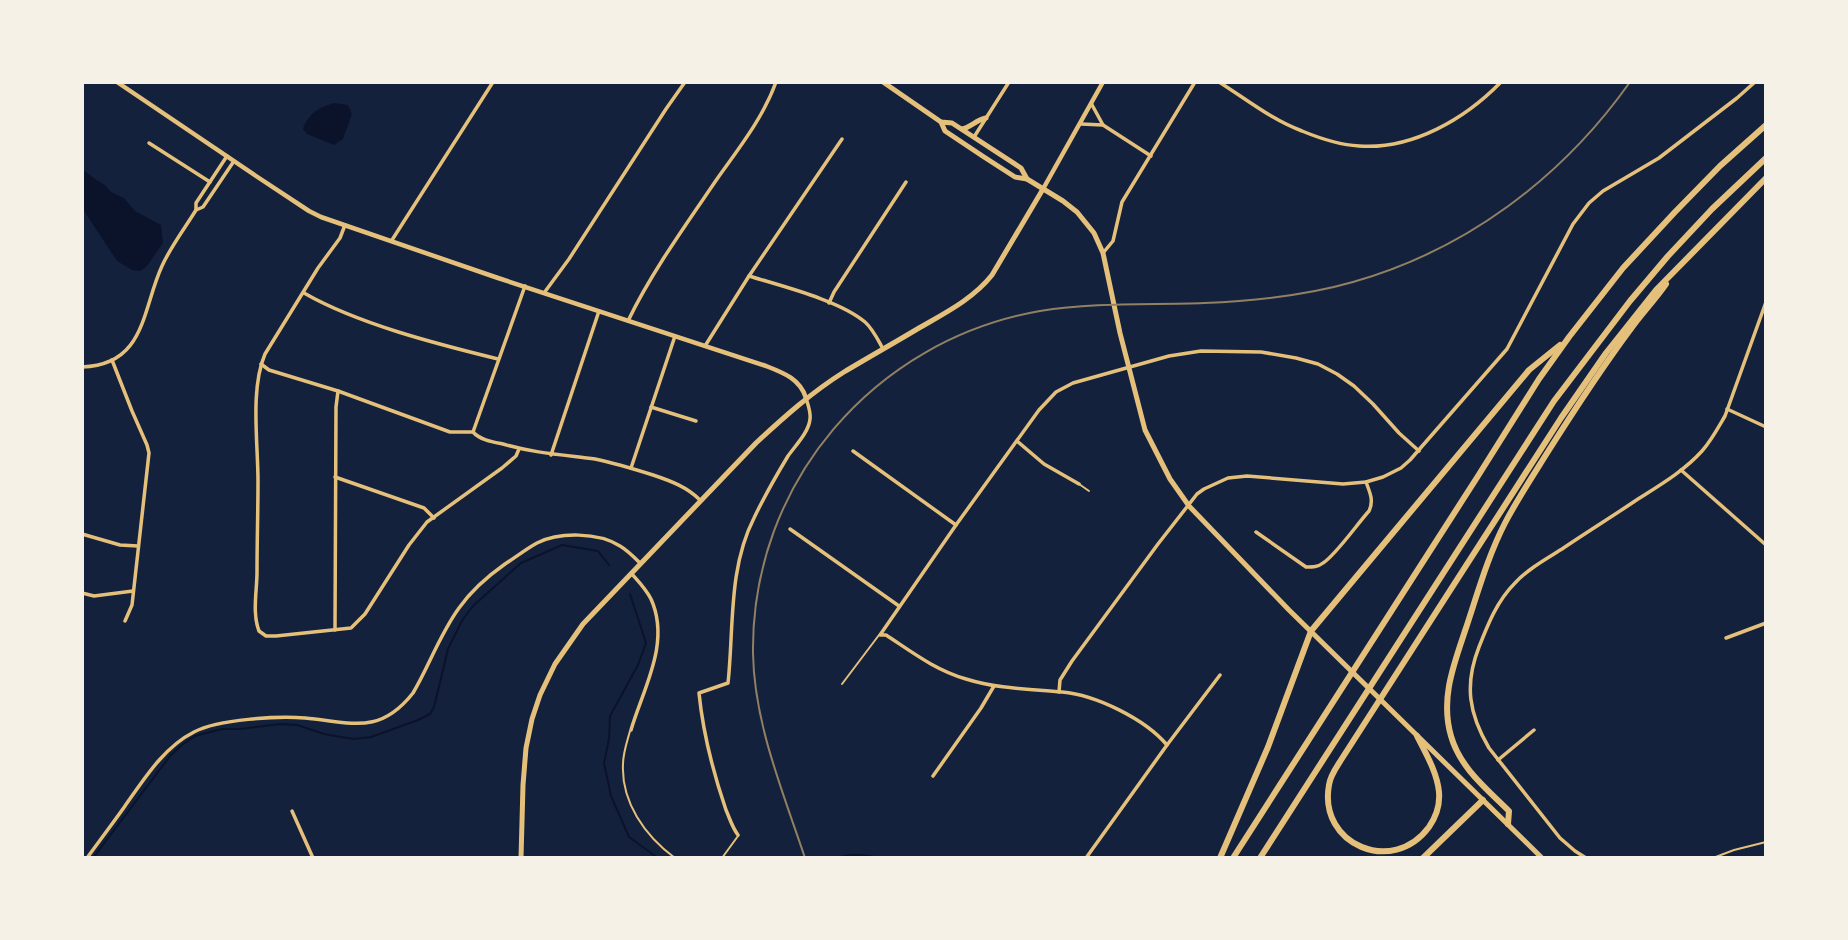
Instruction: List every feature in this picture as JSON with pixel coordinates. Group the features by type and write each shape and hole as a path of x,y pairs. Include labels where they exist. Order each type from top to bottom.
{"highway":[{"path":"1233,858 1539,379 1569,337 1623,268 1675,212 1720,166 1766,125"},
{"path":"1260,858 1554,401 1668,256 1712,209 1766,158"},
{"path":"1417,736 1437,781 1439,800 1433,821 1423,836 1390,851 1373,851 1348,840 1333,821 1328,795 1331,778 1340,760 1587,380 1656,290 1766,178"},
{"path":"1508,824 1509,811 1472,774 1453,742 1446,706 1449,679 1486,567 1504,525 1570,417 1675,271"},
{"path":"1220,858 1268,747 1311,631 1529,370 1569,337"},
{"path":"1423,858 1483,800"}],"main road":[{"path":"883,82 941,122 952,123 1021,168 1027,179"},
{"path":"962,130 972,126 977,120 986,118"},
{"path":"941,122 945,131 1014,177 1027,179 1077,212 1094,233 1109,275 1120,333 1145,430 1166,472 1189,506 1311,631 1542,858"},
{"path":"521,858 525,760 532,719 555,664 576,631 756,443 806,398 842,373 971,297 985,284 1044,189"}],"street":[{"path":"117,82 309,211 787,374 803,389 811,413 809,425 753,519 743,546 732,608 728,683 699,693 713,768 730,822 738,835"},
{"path":"392,240 493,82"},
{"path":"544,293 685,82"},
{"path":"628,321 669,252 760,116 776,82"},
{"path":"974,138 1009,82"},
{"path":"1044,189 1103,82"},
{"path":"1103,253 1112,241 1122,202 1195,82"},
{"path":"1219,82 1300,131 1359,146 1392,144 1443,126 1470,109 1501,82"},
{"path":"1059,692 1060,680 1072,661 1197,494 1237,476 1254,475 1343,484 1366,482 1392,473 1410,460 1507,349 1573,224 1589,203 1603,191 1659,158 1755,82"},
{"path":"1091,103 1103,125 1151,156"},
{"path":"1081,124 1103,125"},
{"path":"705,346 842,139"},
{"path":"149,143 210,182"},
{"path":"82,367 112,360 126,350 137,337 163,263 196,210 196,203 227,156"},
{"path":"196,210 203,207 234,161"},
{"path":"829,303 906,182"},
{"path":"345,225 340,238 318,268 261,364 257,392 256,617 259,631 267,636 335,631 355,625 427,522 502,468 516,456 519,449"},
{"path":"749,276 829,303 863,321 883,349"},
{"path":"473,432 525,286"},
{"path":"304,293 326,305 375,323 498,359"},
{"path":"1586,858 1560,838 1489,748 1475,723 1470,695 1471,672 1476,653 1499,602 1515,582 1662,484 1703,450 1727,410 1766,302"},
{"path":"551,455 599,311"},
{"path":"631,468 675,336"},
{"path":"880,635 1039,410 1056,392 1073,383 1169,356 1201,351 1261,352 1296,358 1318,364 1354,386 1419,451"},
{"path":"112,360 149,453 132,605 125,621"},
{"path":"261,364 269,370 338,391 450,432 473,432 489,441 519,449 631,468 678,484 701,500"},
{"path":"335,631 338,391"},
{"path":"651,407 696,421"},
{"path":"1727,410 1766,427"},
{"path":"1017,441 1044,464 1079,484"},
{"path":"853,451 956,525"},
{"path":"1681,470 1766,545"},
{"path":"335,477 425,508 434,518"},
{"path":"1256,532 1306,567 1315,567 1329,558 1369,511 1372,496 1366,482"},
{"path":"790,529 899,606"},
{"path":"82,534 120,545 139,546"},
{"path":"87,858 151,770 184,737 197,730 222,723 280,718 364,723 385,717 396,710 413,693 445,629 465,600 491,575 537,543 566,535 599,538 619,545 640,563"},
{"path":"631,573 651,600 658,639 653,666 631,730"},
{"path":"82,593 94,596 133,591"},
{"path":"1726,638 1766,623"},
{"path":"880,635 886,635 943,671 966,679 1022,690 1059,692 1101,702 1160,737 1167,745"},
{"path":"1086,858 1220,675"},
{"path":"933,776 994,686"},
{"path":"1498,760 1534,730"},
{"path":"292,810 313,858"}],"lane":[{"path":"1079,484 1089,491"},
{"path":"842,684 880,635"},
{"path":"631,730 622,767 624,783 646,832 675,858"},
{"path":"722,858 738,835"},
{"path":"1713,858 1766,842"}],"water":[{"path":"334,103 348,105 352,114 343,139 334,145 307,134 303,129 315,112"},
{"path":"82,169 111,192 124,198 135,211 161,225 163,243 147,266 140,271 132,270 117,261 82,208"}],"waterway":[{"path":"93,858 170,756 195,736 222,729 280,724 297,725 324,734 354,739 371,737 418,720 430,714 434,707 448,649 463,619 473,606 521,563 562,545 598,551 609,565"},
{"path":"630,594 646,643 638,665 610,716 604,763 611,796 629,837 658,858"},
{"path":"838,858 848,855 880,858"}],"railway":[{"path":"805,858 771,757 758,705 753,653 758,591 774,532 799,478 834,429 876,387 925,353 980,327 1040,311 1081,306 1204,303 1279,297 1335,287 1395,268 1434,251 1508,206 1574,149 1630,82"}]}
